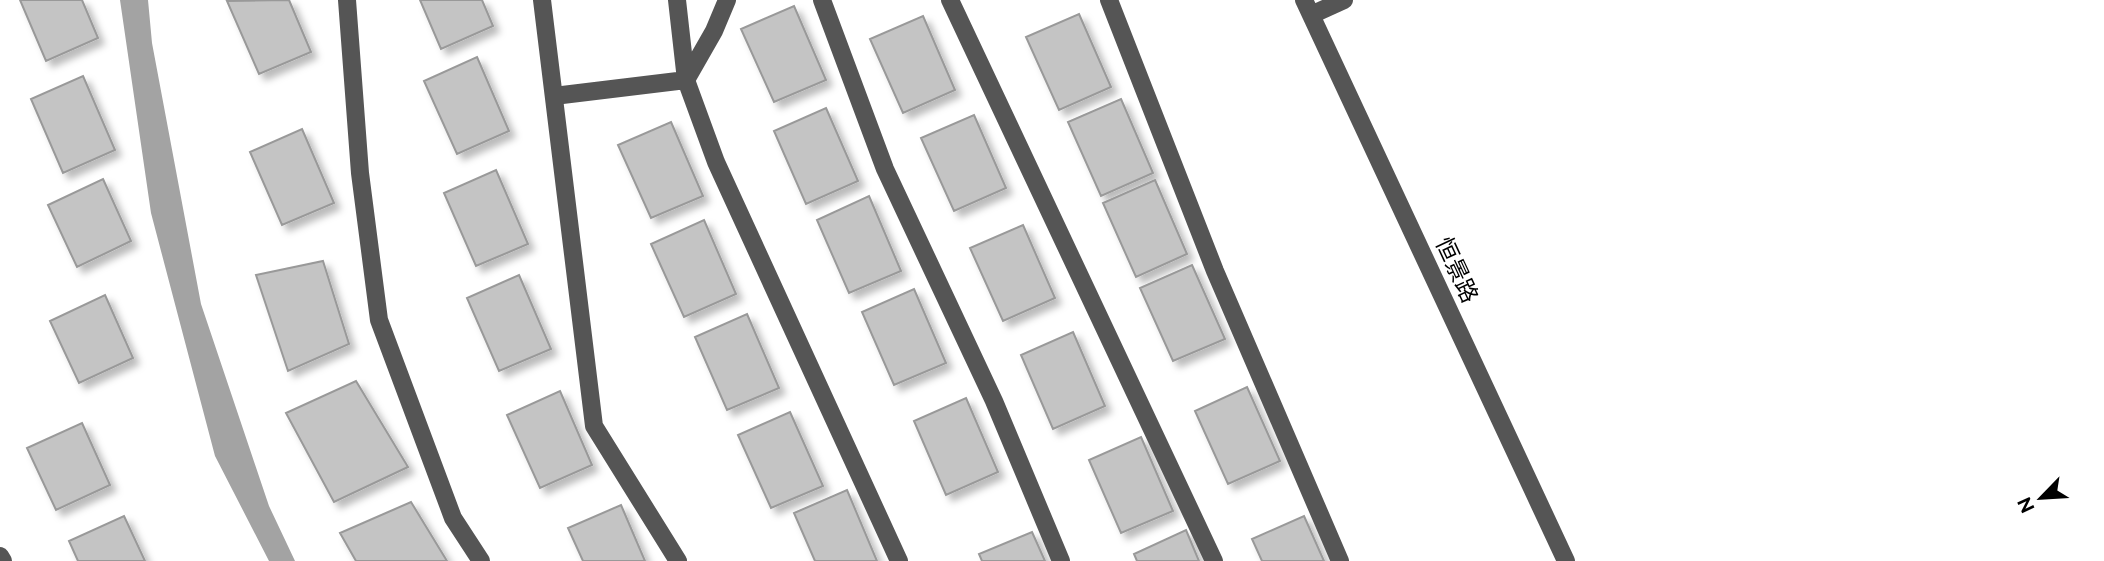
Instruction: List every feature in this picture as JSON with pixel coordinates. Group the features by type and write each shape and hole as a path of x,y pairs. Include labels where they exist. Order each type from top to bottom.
{"street":[{"path":"347,0 360,173 379,320 453,518 481,561"},
{"path":"542,0 594,426 678,561"},
{"path":"677,0 686,80 716,162 899,561"},
{"path":"686,80 714,31 727,0"},
{"path":"822,0 885,169 994,401 1062,561"},
{"path":"950,0 1214,561"},
{"path":"1109,0 1216,271 1340,561"},
{"path":"1308,8 1344,0"},
{"name":"恒景路","path":"1308,8 1566,561"},
{"path":"554,96 686,80"},
{"path":"0,556 4,561"}],"shaded area":[{"path":"120,0 148,0 152,43 201,304 269,506 295,561 269,561 215,456 151,213"}],"building":[{"path":"20,0 82,0 98,38 46,61"},
{"path":"289,0 311,52 259,74 227,1"},
{"path":"420,0 482,0 493,26 441,49"},
{"path":"794,6 826,80 774,102 741,29"},
{"path":"1079,14 1111,87 1059,110 1026,37"},
{"path":"923,16 955,90 903,113 870,39"},
{"path":"477,57 509,131 457,154 424,81"},
{"path":"83,76 115,150 63,173 31,99"},
{"path":"1121,99 1153,173 1101,196 1068,122"},
{"path":"826,108 858,181 806,204 774,131"},
{"path":"974,115 1006,188 954,211 921,138"},
{"path":"671,122 703,196 651,218 618,145"},
{"path":"302,129 334,203 282,225 250,152"},
{"path":"496,170 528,244 476,266 444,193"},
{"path":"103,179 131,241 77,267 48,205"},
{"path":"1155,180 1187,254 1136,277 1103,203"},
{"path":"869,196 901,271 849,293 817,220"},
{"path":"704,220 736,294 684,317 651,244"},
{"path":"1023,225 1055,298 1003,321 970,248"},
{"path":"323,261 349,344 288,371 256,275"},
{"path":"1192,265 1225,339 1173,361 1140,288"},
{"path":"519,275 551,349 499,371 467,298"},
{"path":"914,289 946,363 894,385 862,312"},
{"path":"105,295 133,358 79,383 50,321"},
{"path":"747,314 779,388 727,410 695,337"},
{"path":"1073,332 1105,406 1053,429 1021,355"},
{"path":"356,381 408,467 334,502 286,413"},
{"path":"1247,387 1280,461 1228,484 1195,411"},
{"path":"560,391 592,465 540,488 507,415"},
{"path":"966,398 998,472 946,495 914,421"},
{"path":"790,412 823,486 771,508 738,435"},
{"path":"82,423 110,485 56,510 27,448"},
{"path":"1141,437 1173,511 1121,533 1089,460"},
{"path":"847,490 877,561 815,561 794,513"},
{"path":"411,502 447,561 356,561 340,533"},
{"path":"621,505 645,561 583,561 568,528"},
{"path":"124,516 145,561 78,561 69,541"},
{"path":"1304,516 1324,561 1262,561 1252,539"},
{"path":"1186,530 1199,561 1137,561 1134,554"},
{"path":"1032,532 1045,561 982,561 979,554"}]}
